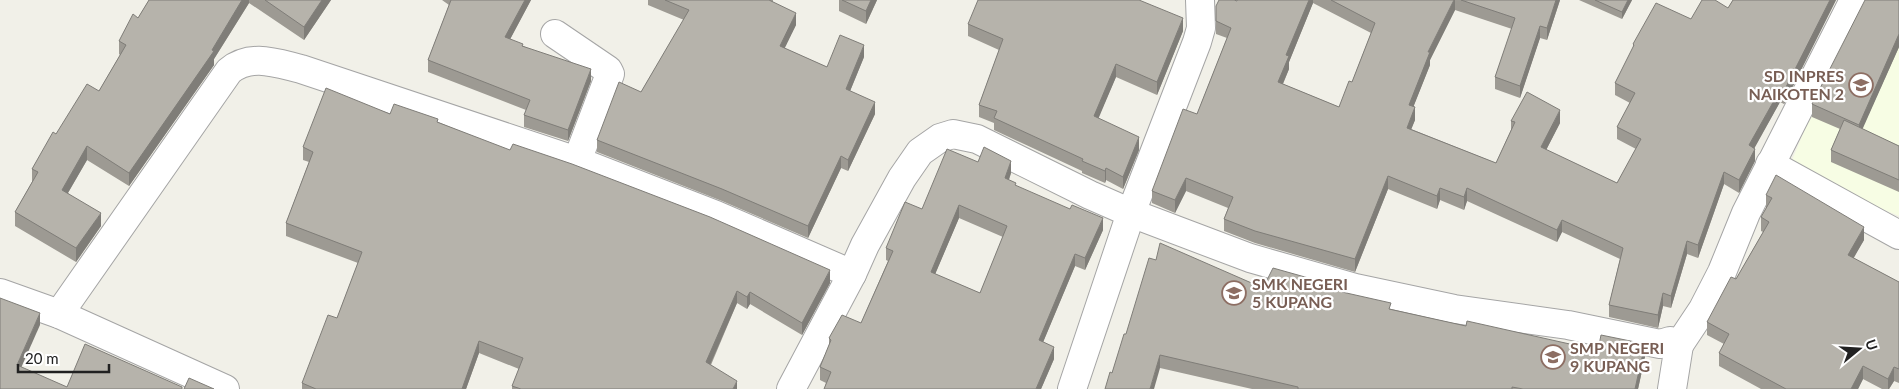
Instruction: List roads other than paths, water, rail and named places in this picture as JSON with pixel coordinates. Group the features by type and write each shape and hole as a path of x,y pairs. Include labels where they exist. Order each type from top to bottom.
{"street":[{"path":"1072,389 1131,213 1198,42 1201,28 1200,0"},
{"path":"1672,389 1679,345 1703,310 1722,272 1746,212 1854,0"},
{"path":"556,34 608,70 610,74 577,161"},
{"path":"59,314 230,71 244,62 260,59 301,69 577,161 716,216 852,274"},
{"path":"790,389 902,178 920,152 940,138 953,134 977,139 1090,195 1131,213 1250,258 1355,288 1454,309 1568,325 1660,344 1670,341 1679,345"},
{"path":"1770,164 1899,235"},
{"path":"0,293 59,314 225,389"}],"place":[{"name":"SD INPRES NAIKOTEN 2","path":"1861,85"},
{"name":"SMK NEGERI 5 KUPANG","path":"1234,293"},
{"name":"SMP NEGERI 9 KUPANG","path":"1553,357"}]}
